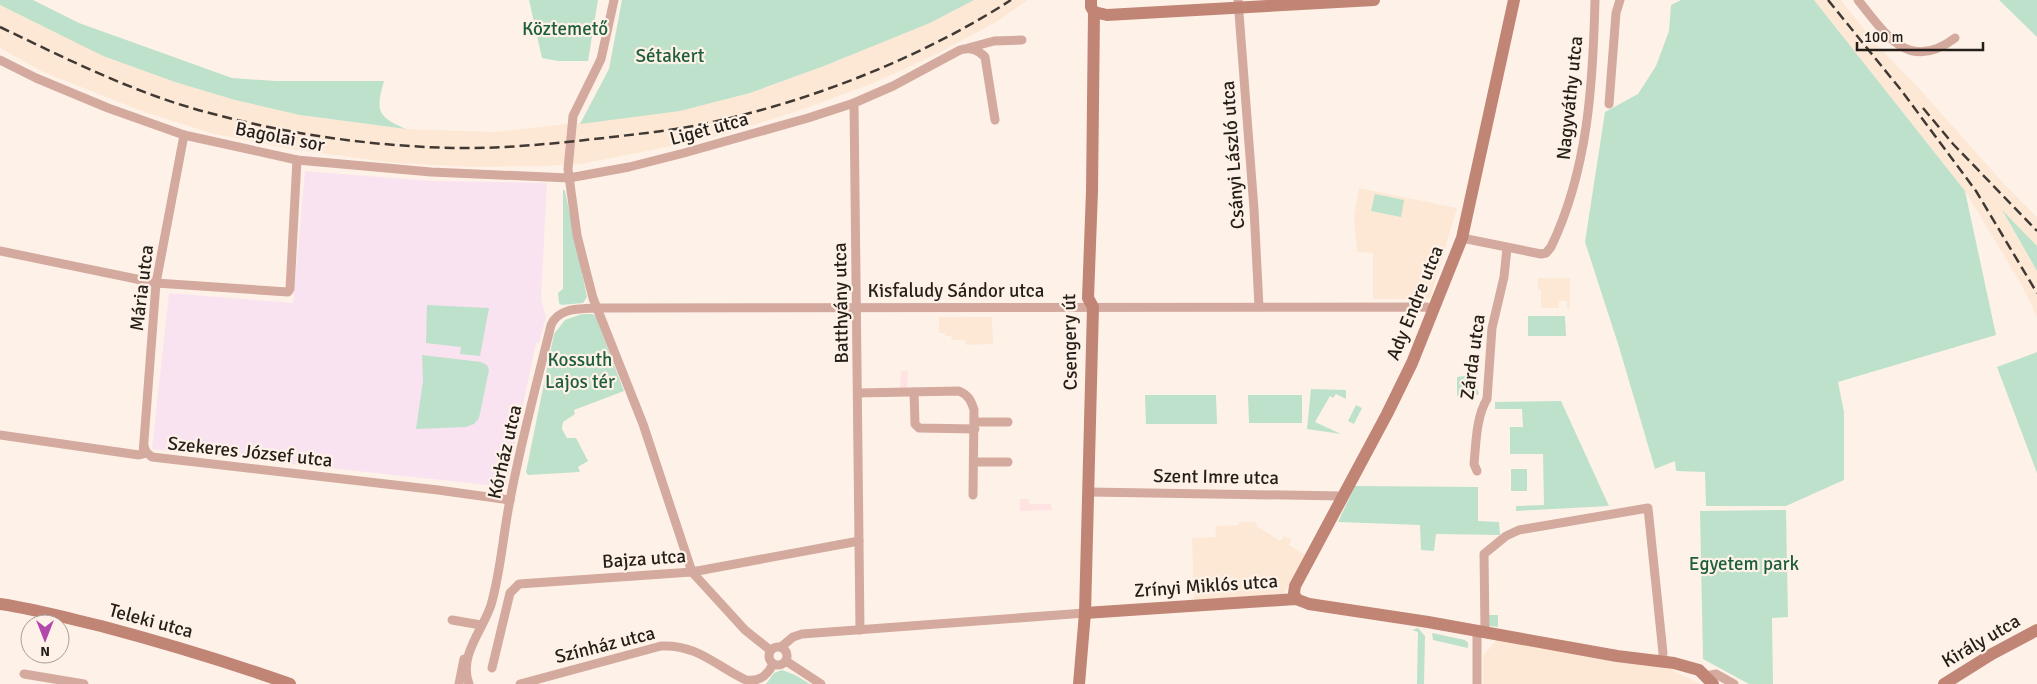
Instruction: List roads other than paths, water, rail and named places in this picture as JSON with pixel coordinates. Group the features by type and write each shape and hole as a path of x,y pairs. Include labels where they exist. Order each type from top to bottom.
{"main road":[{"path":"1092,6 1107,14 1238,4 1374,0"},
{"name":"Ady Endre utca","path":"1296,599 1294,593 1295,586 1387,414 1412,363 1462,238 1514,0"},
{"name":"Csengery út","path":"1080,684 1085,613 1093,307 1088,298 1092,192 1092,6"},
{"name":"Zrínyi Miklós utca","path":"1085,613 1296,599 1309,604 1662,662 1696,669 1710,680"},
{"name":"Teleki utca","path":"0,604 42,612 145,638 232,664 290,684"},
{"name":"Király utca","path":"1944,684 1992,654 2037,630"}],"street":[{"path":"614,0 605,46 591,82 577,105 573,116 569,174 580,244 597,308 643,424 692,572 745,630 770,650"},
{"name":"Nagyváthy utca","path":"1507,248 1541,254 1546,253 1551,248 1560,228 1581,160 1589,103 1595,0"},
{"name":"Nagyváthy utca","path":"1609,104 1616,13 1620,0"},
{"path":"1858,0 1898,45 1912,53 1934,51 1944,47 1955,38"},
{"name":"Csányi László utca","path":"1238,4 1254,209 1259,307"},
{"path":"854,102 892,86 960,50 994,41 1022,40"},
{"path":"968,48 975,50 985,57 995,120"},
{"name":"Bagolai sor","path":"0,60 36,78 108,108 184,135 297,160 431,172 569,174"},
{"name":"Liget utca","path":"569,174 629,167 737,139 854,102"},
{"name":"Batthyány utca","path":"854,102 858,308 860,630"},
{"name":"Mária utca","path":"144,446 156,283 184,135"},
{"path":"0,251 156,283 289,292 297,160"},
{"path":"1462,238 1507,248"},
{"name":"Zárda utca","path":"1477,470 1474,464 1479,422 1487,399 1492,328 1504,277 1507,248"},
{"name":"Kisfaludy Sándor utca","path":"597,308 1427,307 1433,310"},
{"name":"Kórház utca","path":"459,684 467,645 489,610 510,500 551,325 561,313 571,310 597,308"},
{"path":"858,393 959,391 965,394 972,403 975,426 973,495"},
{"path":"914,392 915,424 919,428 975,426 1008,422"},
{"name":"Szekeres József utca","path":"0,434 140,455 143,454 144,446"},
{"name":"Szekeres József utca","path":"144,446 146,452 152,457 408,486 510,500"},
{"path":"974,462 1008,462"},
{"name":"Szent Imre utca","path":"1088,492 1342,496"},
{"path":"1477,684 1484,554 1506,536 1519,530 1648,508 1664,653 1662,662"},
{"name":"Bajza utca","path":"492,668 510,593 520,584 692,572 859,541"},
{"name":"Zrínyi Miklós utca","path":"781,647 802,634 1085,613"},
{"path":"452,620 481,625"},
{"name":"Kórház utca","path":"469,684 467,677 468,663 475,635"},
{"name":"Színház utca","path":"520,684 661,646 680,646 693,650 746,680 752,681 761,679 767,674 773,664"},
{"path":"775,647 781,647 787,654 786,661 781,665 773,664 769,659 770,650 775,647"},
{"path":"786,661 821,684"},
{"path":"24,674 84,684"},
{"path":"1710,680 1716,674 1734,684"}],"railway":[{"path":"0,27 127,85 179,104 236,120 297,133 359,142 422,147 493,148 665,130 704,124 755,112 832,88 907,57 978,20 1011,0"},
{"path":"1828,0 1901,90 1976,191 2037,293"},
{"path":"1923,108 1953,144 2037,231"}],"park label":[{"name":"Köztemető","path":"565,29"},
{"name":"Sétakert","path":"670,56"},
{"name":"Kossuth Lajos tér","path":"580,371"},
{"name":"Egyetem park","path":"1744,564"}]}
